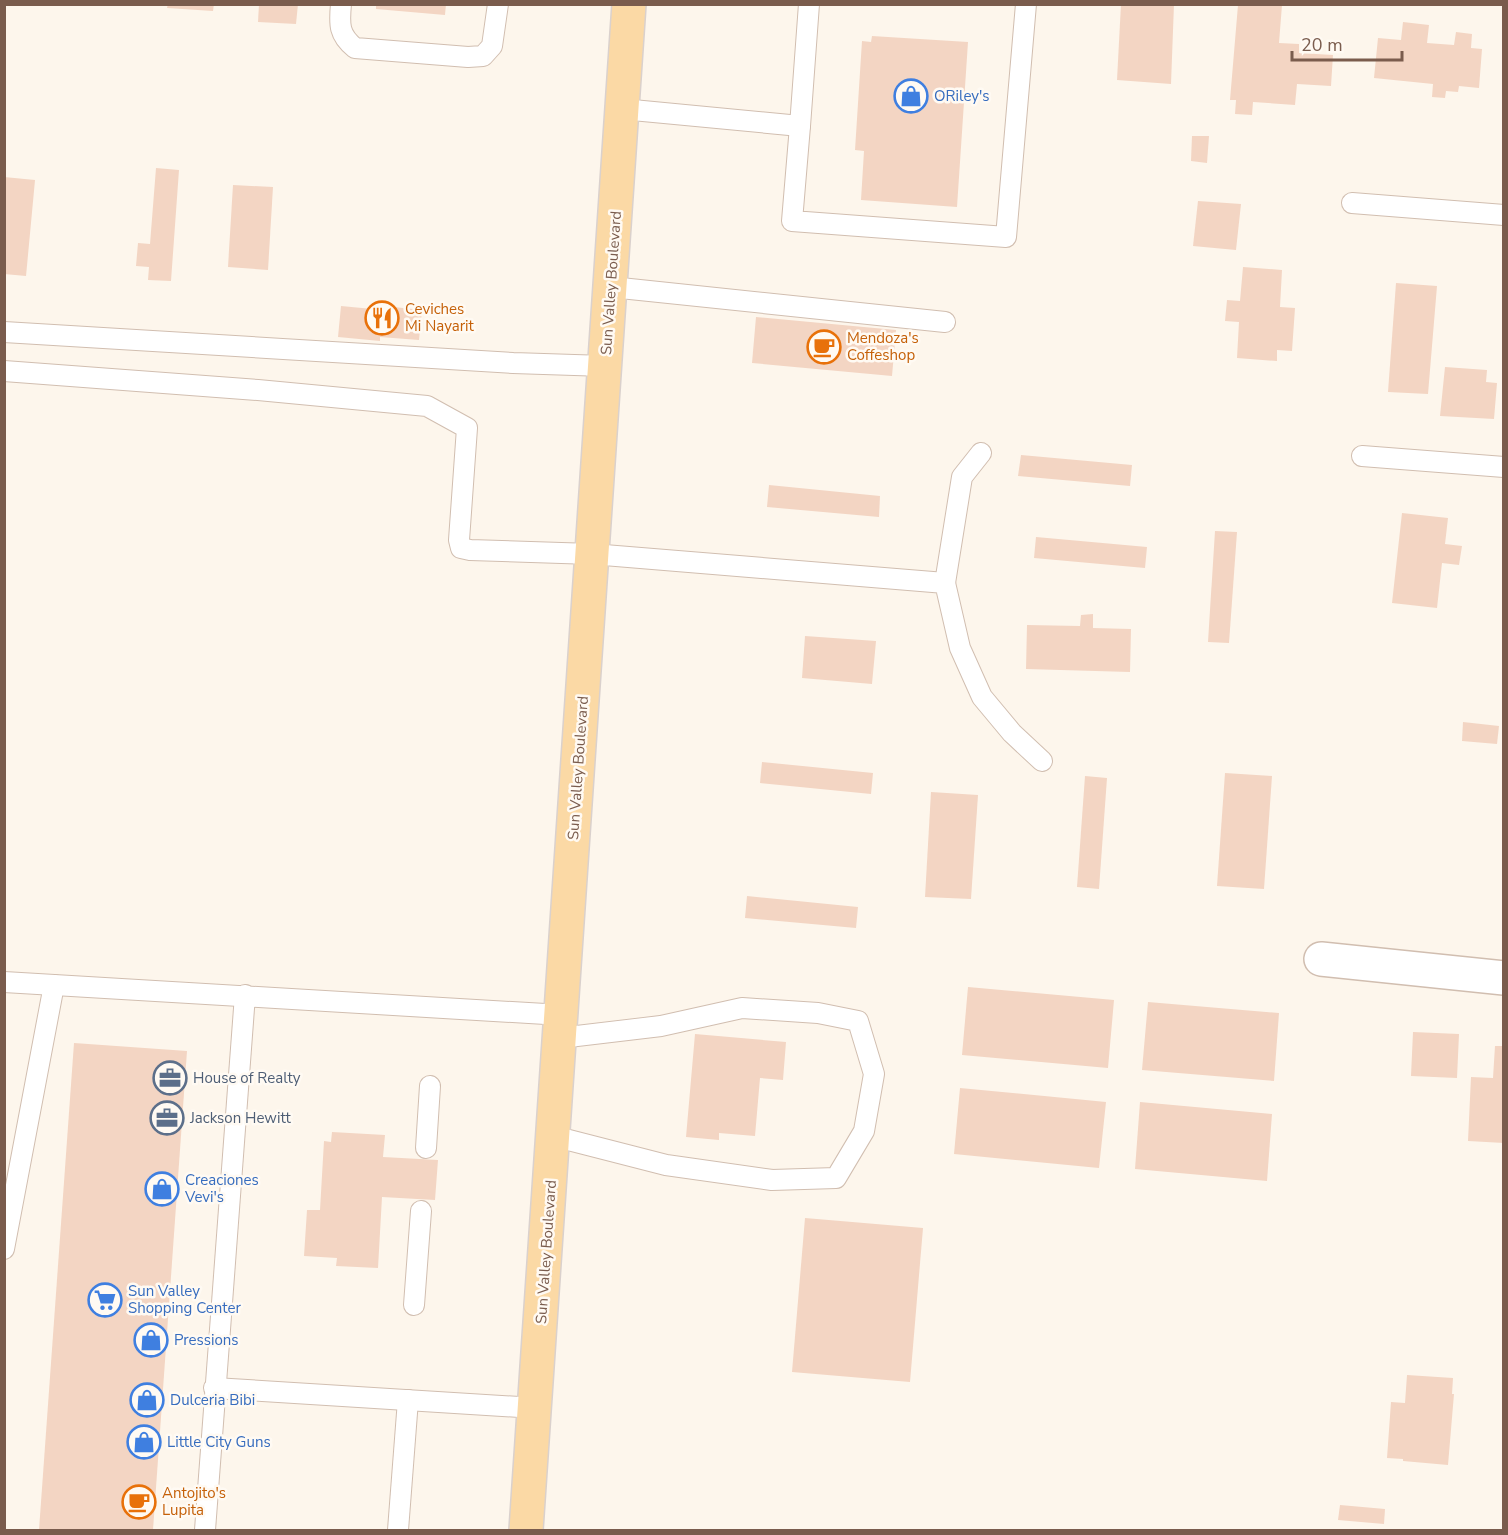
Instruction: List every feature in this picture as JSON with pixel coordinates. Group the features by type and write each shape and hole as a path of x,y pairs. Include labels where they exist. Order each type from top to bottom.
{"main road":[{"name":"Sun Valley Boulevard","path":"526,1530 630,4"}],"street":[{"path":"1321,959 1503,978"}],"lane":[{"path":"341,4 339,18 344,39 355,48 468,57 483,56 492,46 498,4"},
{"path":"809,4 792,221 1006,237 1026,4"},
{"path":"622,109 800,126"},
{"path":"1352,203 1503,215"},
{"path":"611,287 945,322"},
{"path":"4,332 605,366"},
{"path":"4,371 258,390 427,406 467,428 459,540 461,548 592,554 945,583"},
{"path":"981,453 962,477 945,583 960,648 982,697 1012,733 1042,761"},
{"path":"1362,456 1503,467"},
{"path":"4,982 244,995 561,1026 661,1026 742,1008 818,1013 858,1021 874,1074 864,1131 836,1178 771,1180 666,1165 553,1136"},
{"path":"4,1249 54,985"},
{"path":"204,1530 244,995"},
{"path":"426,1148 430,1086"},
{"path":"414,1305 421,1211"},
{"path":"214,1388 535,1408"},
{"path":"399,1530 408,1400"}],"building":[{"path":"168,4 214,4 213,11 167,8"},
{"path":"259,4 298,4 296,24 258,22"},
{"path":"376,4 446,4 445,15 376,9"},
{"path":"1121,4 1174,4 1171,84 1117,80"},
{"path":"1238,5 1282,5 1279,43 1299,44 1299,53 1333,55 1331,86 1297,84 1295,105 1253,102 1252,115 1235,114 1236,100 1230,100"},
{"path":"1403,22 1429,25 1427,43 1454,45 1456,32 1472,34 1471,48 1482,49 1479,88 1459,86 1458,92 1446,91 1445,98 1432,97 1433,84 1374,78 1378,38 1401,40"},
{"name":"ORiley's","path":"872,36 968,42 957,207 861,200 864,151 855,150 862,41 871,42"},
{"path":"1192,136 1209,136 1207,163 1191,161"},
{"path":"156,168 179,170 171,281 148,280 149,267 136,266 138,243 150,244"},
{"path":"4,177 35,180 26,276 4,274"},
{"path":"233,185 273,187 268,270 228,267"},
{"path":"1198,201 1241,204 1236,250 1193,246"},
{"path":"1243,267 1282,270 1280,307 1295,308 1292,351 1277,350 1277,361 1237,358 1239,322 1225,321 1227,300 1240,301"},
{"path":"1396,283 1437,286 1428,394 1388,392"},
{"path":"341,306 383,310 384,306 422,310 419,340 380,337 380,341 338,337"},
{"name":"Mendoza's Coffeshop","path":"756,317 896,330 892,376 752,363"},
{"path":"1445,367 1487,370 1486,382 1497,383 1494,419 1440,416"},
{"path":"1021,455 1132,465 1130,486 1018,476"},
{"path":"769,485 880,496 879,517 767,507"},
{"path":"1402,513 1448,518 1445,544 1462,546 1459,565 1442,563 1437,608 1392,603"},
{"path":"1215,531 1237,532 1229,643 1208,642"},
{"path":"1036,537 1147,547 1145,568 1034,558"},
{"path":"1093,614 1093,628 1131,629 1130,672 1026,669 1027,625 1080,626 1081,615"},
{"path":"805,636 876,641 872,684 802,678"},
{"path":"1463,722 1499,726 1497,744 1462,741"},
{"path":"762,762 873,773 871,794 760,783"},
{"path":"1225,773 1272,776 1264,889 1217,886"},
{"path":"1085,776 1107,778 1099,889 1077,887"},
{"path":"931,792 978,795 971,899 925,897"},
{"path":"747,896 858,907 856,928 745,918"},
{"path":"968,987 1114,1000 1108,1068 962,1055"},
{"path":"1148,1002 1279,1013 1274,1081 1142,1070"},
{"path":"1413,1032 1459,1034 1457,1078 1411,1076"},
{"path":"695,1034 786,1042 783,1080 760,1078 755,1136 719,1133 719,1140 686,1137"},
{"name":"Sun Valley Shopping Center","path":"74,1043 187,1051 153,1530 39,1530"},
{"path":"1495,1046 1504,1046 1504,1143 1468,1141 1471,1077 1493,1078"},
{"path":"960,1088 1106,1102 1099,1168 954,1154"},
{"path":"1140,1102 1272,1114 1267,1181 1135,1169"},
{"path":"332,1132 385,1135 383,1157 438,1160 435,1200 382,1197 378,1268 336,1266 337,1258 304,1256 307,1210 320,1210 324,1141 331,1142"},
{"path":"805,1218 923,1228 910,1382 792,1372"},
{"path":"1407,1375 1453,1378 1452,1394 1454,1394 1448,1465 1387,1458 1391,1402 1405,1403"},
{"path":"1340,1505 1385,1509 1384,1524 1338,1520"}],"place":[{"name":"ORiley's","path":"911,96"},
{"name":"Ceviches Mi Nayarit","path":"382,318"},
{"name":"Mendoza's Coffeshop","path":"824,347"},
{"name":"House of Realty","path":"170,1078"},
{"name":"Jackson Hewitt","path":"167,1118"},
{"name":"Creaciones Vevi's","path":"162,1189"},
{"name":"Sun Valley Shopping Center","path":"105,1300"},
{"name":"Pressions","path":"151,1340"},
{"name":"Dulceria Bibi","path":"147,1400"},
{"name":"Little City Guns","path":"144,1442"},
{"name":"Antojito's Lupita","path":"139,1502"}]}
